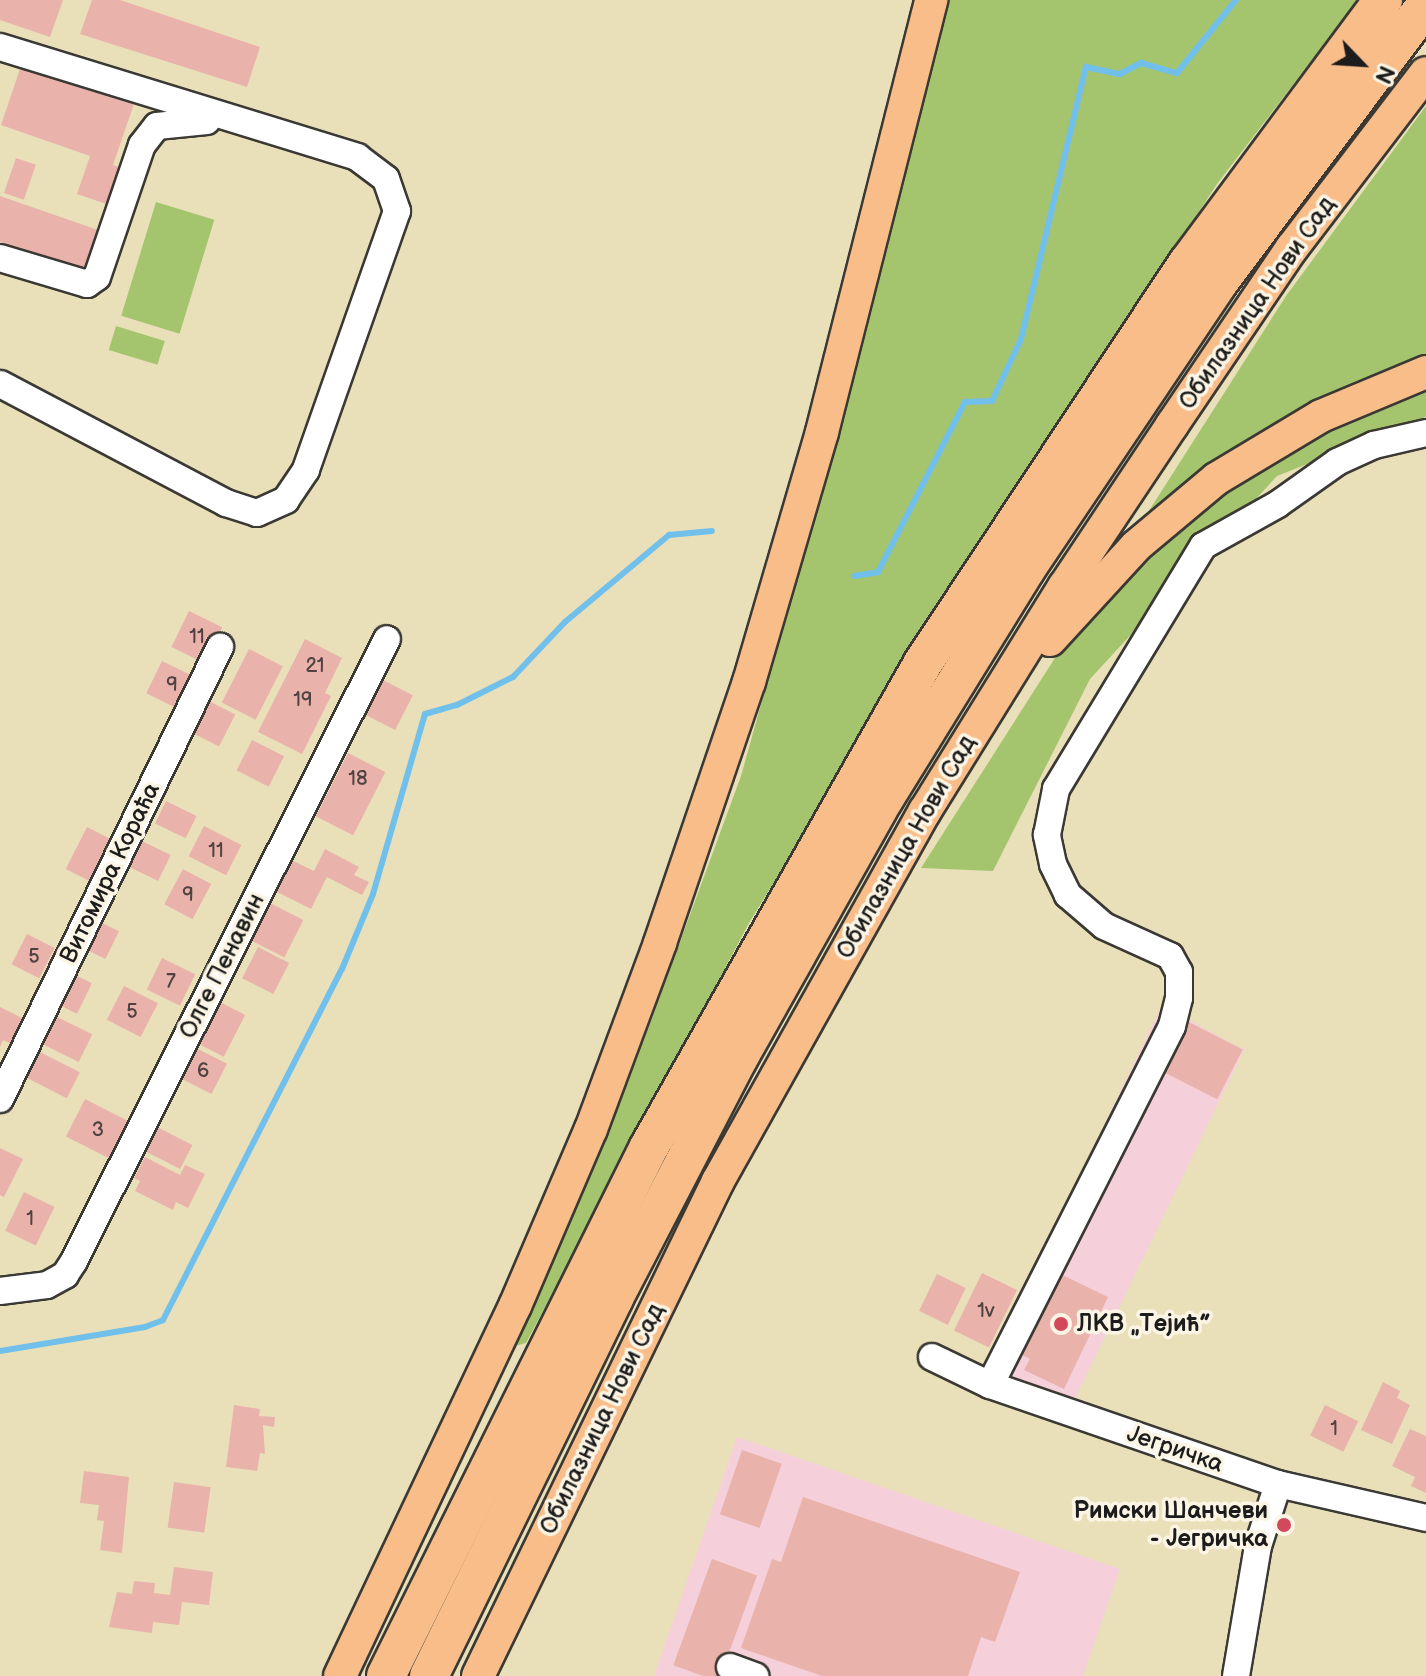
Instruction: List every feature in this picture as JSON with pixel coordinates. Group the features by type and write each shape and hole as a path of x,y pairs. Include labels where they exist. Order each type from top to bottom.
{"highway":[{"path":"386,1676 649,1147 923,663 1188,263 1383,0"},
{"path":"429,1676 628,1270 738,1059 892,787 1026,569 1218,283 1426,5"}],"main road":[{"path":"340,1676 515,1306 591,1129 660,943 749,682 813,461 931,0"},
{"name":"Обилазница Нови Сад","path":"478,1676 718,1181 967,741 1072,575 1292,248 1426,73"},
{"path":"967,741 1092,589 1183,504 1249,456 1321,416 1426,372"}],"street":[{"path":"0,47 254,128 357,157 386,179 397,211 306,470 286,500 257,513 226,503 0,384"},
{"path":"0,258 87,284 97,277 142,145 157,126 193,119 254,128"},
{"path":"990,1385 1172,1026 1179,998 1179,972 1170,956 1104,926 1068,895 1053,864 1047,835 1056,789 1203,546 1278,504 1337,462 1374,445 1426,433"},
{"name":"Олге Пенавин","path":"0,1291 47,1285 65,1275 74,1261 387,639"},
{"name":"Витомира Кораћа","path":"0,1099 220,647"},
{"name":"Јегричка","path":"932,1357 990,1385 1278,1484 1426,1518"},
{"path":"1236,1676 1258,1546 1278,1484"},
{"path":"730,1667 755,1676"}],"shaded area":[{"path":"1162,1005 1242,1049 1246,1046 1069,1411 982,1379"},
{"path":"737,1437 1120,1569 1083,1676 654,1676"}],"green space":[{"path":"948,0 1358,0 1217,184 980,546 749,923 526,1343 508,1348 648,1029 741,776 849,389"},
{"path":"1426,106 1426,417 1277,476 1090,679 993,871 921,868 1286,296"},
{"path":"156,202 214,220 180,334 121,316"},
{"path":"116,326 165,341 157,365 109,350"}],"building":[{"path":"0,0 63,0 50,37 0,20"},
{"path":"92,0 120,0 260,47 247,87 80,34"},
{"path":"23,60 136,98 113,165 131,171 118,208 77,194 90,156 1,125"},
{"path":"16,158 36,165 24,200 4,193"},
{"path":"0,196 101,231 87,272 0,242"},
{"path":"189,611 222,627 205,663 171,647"},
{"path":"305,639 342,658 325,693 331,696 302,754 258,732"},
{"path":"249,649 283,666 256,720 222,702"},
{"path":"162,661 197,678 181,710 146,693"},
{"path":"379,678 413,695 395,730 361,713"},
{"path":"205,699 235,714 219,747 189,731"},
{"path":"252,740 284,756 269,787 237,770"},
{"path":"348,753 385,772 353,835 316,816"},
{"path":"166,801 197,816 186,838 155,823"},
{"path":"204,826 241,845 226,875 189,856"},
{"path":"87,827 113,840 92,882 66,869"},
{"path":"142,841 171,855 158,881 129,867"},
{"path":"325,849 359,867 354,875 369,882 362,895 327,877 311,909 273,890 289,859 314,871"},
{"path":"183,869 211,884 192,919 164,904"},
{"path":"266,901 303,920 284,957 247,938"},
{"path":"92,918 119,931 105,959 78,946"},
{"path":"27,934 55,948 39,978 12,964"},
{"path":"258,947 289,963 273,994 242,978"},
{"path":"162,958 195,974 180,1006 147,989"},
{"path":"65,970 92,983 77,1014 50,1001"},
{"path":"124,986 158,1003 141,1037 107,1020"},
{"path":"214,999 245,1015 224,1057 193,1041"},
{"path":"0,1007 22,1018 19,1023 27,1026 17,1047 3,1040 0,1047"},
{"path":"51,1014 92,1034 79,1062 37,1042"},
{"path":"1183,1019 1243,1049 1217,1099 1158,1069"},
{"path":"194,1047 227,1064 212,1094 179,1077"},
{"path":"38,1051 80,1072 67,1098 25,1077"},
{"path":"85,1099 130,1122 111,1160 66,1136"},
{"path":"155,1126 192,1145 180,1169 143,1150"},
{"path":"0,1148 23,1159 4,1197 0,1195"},
{"path":"145,1157 180,1175 185,1165 205,1174 188,1208 176,1202 173,1210 135,1191 140,1181 134,1178"},
{"path":"24,1192 55,1207 36,1246 5,1231"},
{"name":"ЛКВ „Тејић”","path":"1054,1271 1108,1297 1064,1389 1024,1370 1030,1359 1015,1351"},
{"path":"982,1273 1017,1290 989,1348 954,1331"},
{"path":"937,1274 966,1288 948,1325 919,1311"},
{"path":"1383,1382 1400,1391 1397,1398 1410,1405 1392,1444 1361,1430"},
{"path":"234,1405 260,1409 259,1416 275,1417 274,1427 263,1425 265,1454 260,1453 257,1471 226,1467"},
{"path":"1325,1405 1358,1421 1343,1452 1310,1436"},
{"path":"1410,1429 1426,1436 1426,1493 1411,1486 1415,1477 1392,1466"},
{"path":"742,1450 782,1464 760,1528 720,1514"},
{"path":"84,1471 129,1477 122,1553 100,1550 104,1521 97,1520 99,1505 80,1503"},
{"path":"174,1482 211,1487 204,1533 168,1528"},
{"path":"803,1497 1020,1572 995,1642 981,1637 968,1676 822,1676 741,1648 772,1559 781,1562"},
{"path":"712,1559 757,1575 720,1676 703,1676 673,1665"},
{"path":"174,1567 213,1572 209,1605 182,1602 179,1625 153,1622 152,1633 109,1627 117,1592 132,1594 134,1581 155,1583 154,1593 170,1595"}],"waterway":[{"path":"854,576 878,572 965,402 992,401 1021,339 1086,67 1120,74 1141,63 1177,73 1236,0"},
{"path":"0,1351 145,1327 163,1320 342,969 373,894 425,714 457,705 513,677 565,622 669,535 712,531"}],"place":[{"name":"ЛКВ „Тејић”","path":"1061,1324"},
{"name":"Римски Шанчеви - Јегричка","path":"1284,1525"}]}
